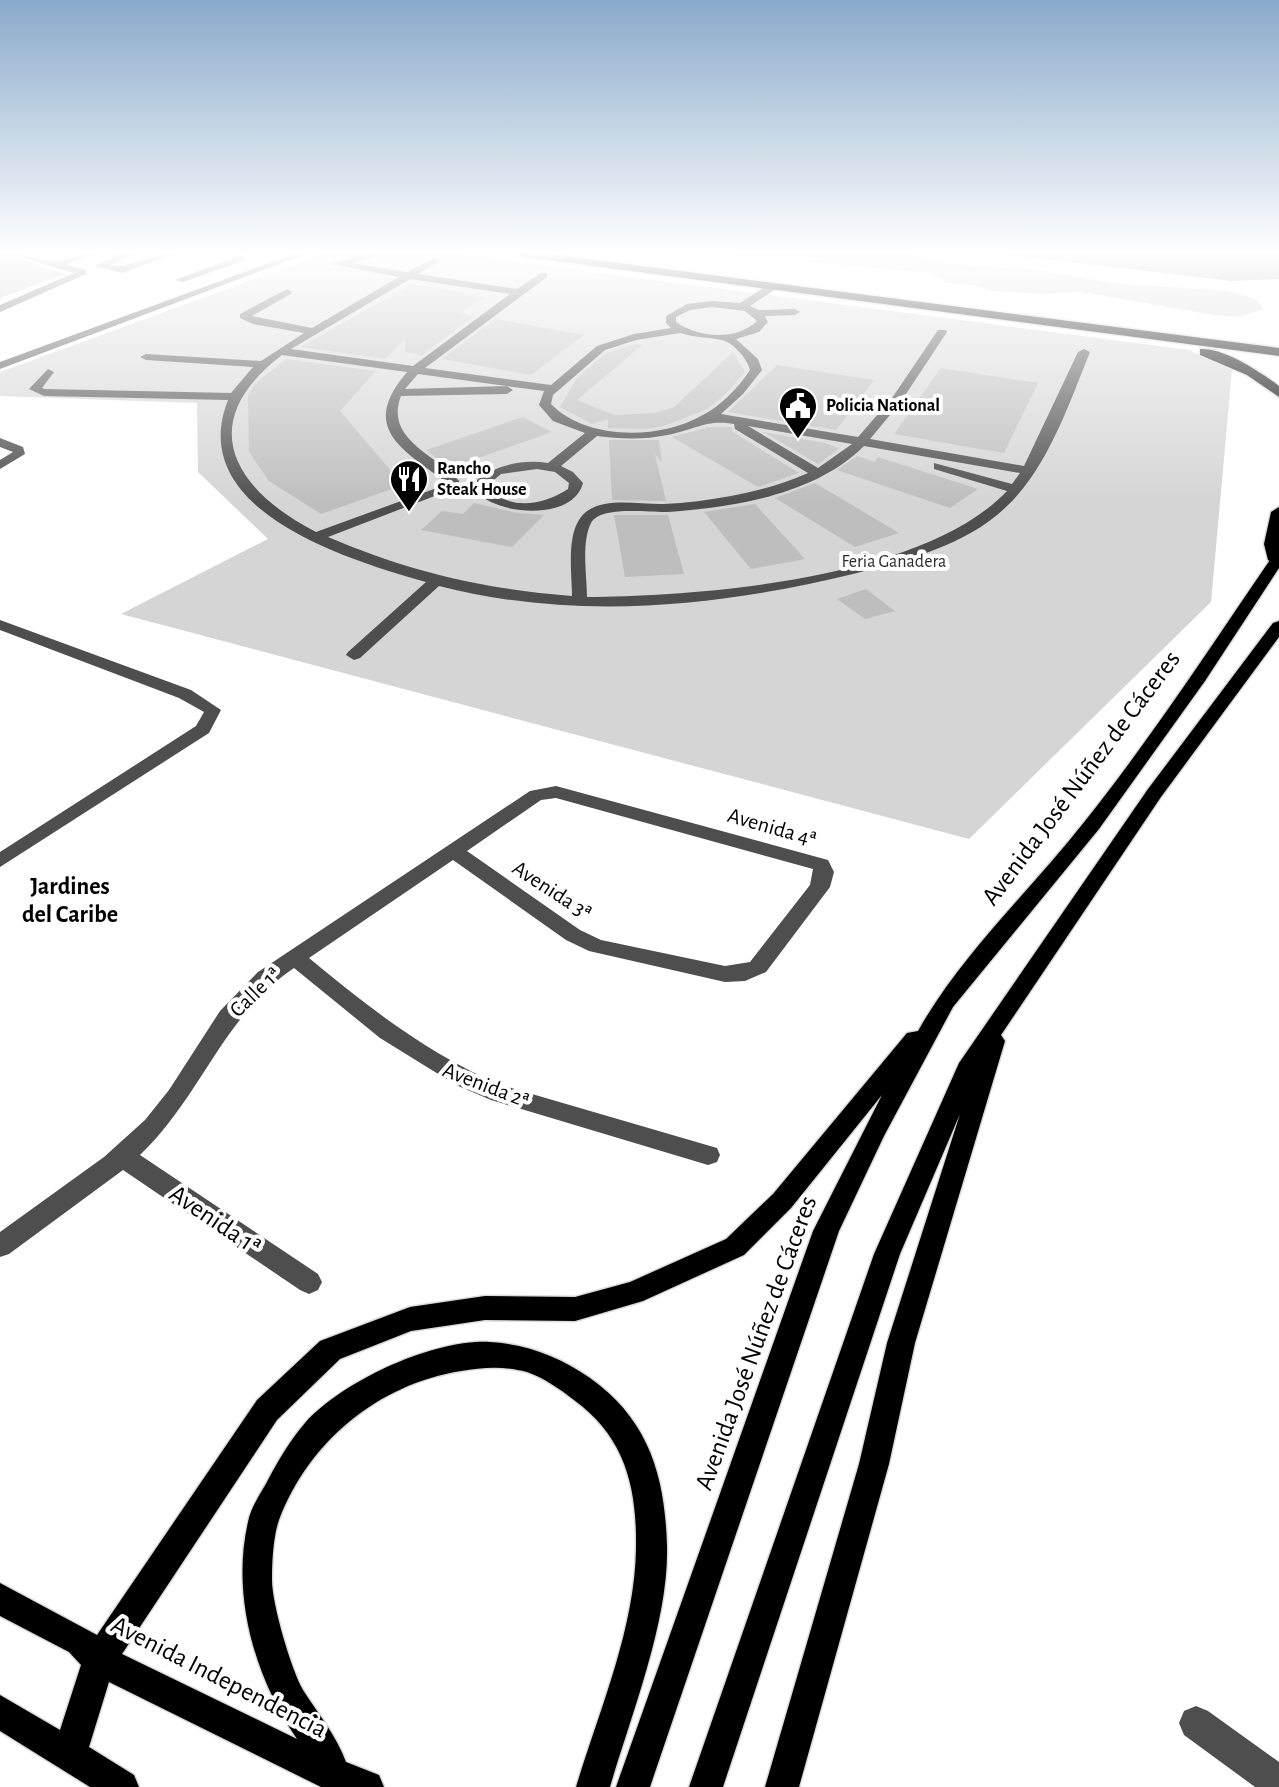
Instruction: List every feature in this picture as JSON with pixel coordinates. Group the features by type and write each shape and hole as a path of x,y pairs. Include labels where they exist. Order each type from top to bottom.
{"highway":[{"path":"1130,337 1210,354 1252,372 1279,393"},
{"path":"1161,337 1279,352"},
{"path":"1251,337 1279,341"},
{"path":"1278,558 1273,544 1279,512"}],"main road":[{"name":"Avenida José Núñez de Cáceres","path":"633,1787 826,1231 873,1134 945,1002 1092,825 1199,678 1278,558"},
{"path":"706,1787 887,1254 970,1063 1154,793 1279,626"},
{"path":"69,1755 99,1660 267,1410 330,1350 410,1319 485,1308 575,1309 634,1293 735,1247 782,1201 945,1002"},
{"path":"782,1787 874,1464 901,1343 1001,1020"},
{"path":"334,1775 324,1748 289,1698 269,1643 256,1583 263,1520 288,1472 316,1432 354,1400 392,1378 431,1363 487,1354 530,1360 567,1378 606,1406 637,1450 648,1497 652,1549 642,1624 593,1787"},
{"name":"Avenida Independencia","path":"0,1599 80,1641 99,1660 334,1775 367,1787"},
{"path":"0,1712 122,1787"}],"street":[{"path":"0,366 77,337"},
{"path":"302,337 262,364 229,405 228,453 241,483 273,513 359,558 436,581 580,600 707,598 761,591 840,574 957,533 1001,504 1014,489 1061,407 1084,352"},
{"path":"315,537 451,487 452,481 447,476 413,453 395,432 390,409 395,393 415,367 457,337"},
{"path":"644,337 607,345 544,398 549,411 568,423 596,431 629,435 658,434 718,417 1027,470"},
{"path":"718,417 756,370 754,361 727,337"},
{"path":"580,600 581,527 591,515 616,509 715,502 760,493 815,474 842,458 859,443 914,375 938,337"},
{"path":"280,351 553,388"},
{"path":"146,357 262,364"},
{"path":"48,372 35,389 44,392 233,397"},
{"path":"395,393 553,388"},
{"path":"718,417 812,469 815,474"},
{"path":"551,467 564,471 576,483 567,497 555,503 523,507 507,505 486,496 482,489 482,483 497,471 523,465 551,467 596,431"},
{"path":"0,442 19,450 19,454 0,465"},
{"path":"859,443 1014,489"},
{"path":"354,655 436,581"},
{"path":"0,625 185,694 213,710 203,729 0,861"},
{"name":"Calle 1ª","path":"0,1246 122,1156 172,1105 218,1030 247,994 294,957 536,795 556,792"},
{"name":"Avenida 4ª","path":"556,792 821,865 824,872 820,887 758,967 745,973 725,974"},
{"name":"Avenida 3ª","path":"454,851 573,935 618,952 725,974"},
{"name":"Avenida 2ª","path":"294,957 434,1064 461,1079 491,1091 708,1155"},
{"name":"Avenida 1ª","path":"122,1156 309,1282"},
{"path":"1196,1723 1279,1783"}],"green space":[{"name":"Feria Ganadera","path":"95,337 1093,337 1189,350 1232,370 1211,602 969,839 121,614 268,539 198,472 197,403 0,396 0,372"}],"building":[{"path":"317,337 446,337 422,355 405,352 405,338 386,359 300,347"},
{"path":"471,337 581,337 531,375 442,359"},
{"path":"634,344 642,345 577,400 614,415 656,413 674,407 733,352 745,372 726,394 707,409 664,426 608,428 608,419 592,424 560,407 577,378 606,353"},
{"path":"286,359 376,371 340,411 403,485 321,514 269,481 249,452 248,395 257,382"},
{"path":"777,365 874,380 836,430 728,412"},
{"path":"941,368 1038,383 1004,453 894,434"},
{"path":"523,417 552,432 450,468 426,450"},
{"path":"708,427 731,427 733,432 799,473 758,487 672,437"},
{"path":"763,432 826,443 839,449 818,464"},
{"path":"609,440 659,440 662,463 655,454 666,501 612,500"},
{"path":"857,456 875,462 878,457 978,489 950,508 837,470"},
{"path":"815,483 899,533 855,547 775,498"},
{"path":"474,503 517,513 544,515 512,547 421,530 442,511 463,514"},
{"path":"755,504 805,559 751,569 704,512"},
{"path":"614,515 668,515 684,574 625,577"},
{"path":"866,589 895,611 865,619 837,599"}],"place":[{"name":"Policia National","path":"798,440"},
{"name":"Rancho Steak House","path":"409,513"}],"district":[{"name":"Jardines del Caribe","path":"70,901"}]}
